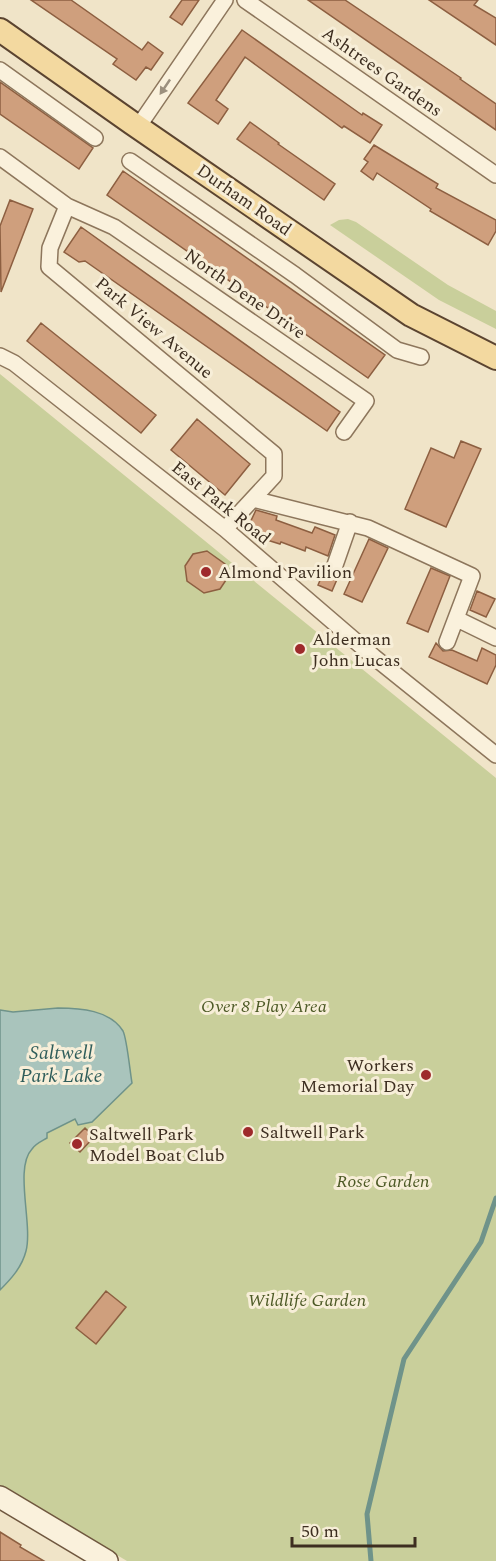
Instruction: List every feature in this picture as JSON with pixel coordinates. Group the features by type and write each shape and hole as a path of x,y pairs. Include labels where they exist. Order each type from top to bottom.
{"main road":[{"name":"Durham Road","path":"0,30 411,315 496,358"}],"street":[{"path":"138,127 225,0"},
{"name":"Ashtrees Gardens","path":"245,0 496,174"},
{"path":"0,70 95,138"},
{"path":"0,157 67,206"},
{"path":"129,161 295,275 397,350 421,357"},
{"name":"North Dene Drive","path":"67,206 114,227 366,401 344,432"},
{"name":"Park View Avenue","path":"67,206 50,248 49,267 274,454 274,476 225,529"},
{"name":"East Park Road","path":"0,356 14,363 225,529 374,657 496,755"},
{"path":"253,499 368,528 472,576 447,642"},
{"path":"334,568 350,522"},
{"path":"457,619 496,638"},
{"path":"0,1497 107,1561"}],"green space":[{"path":"348,219 356,222 448,285 496,311 496,329 439,300 330,225 339,220"},
{"name":"Saltwell Park","path":"0,374 496,778 496,1561 127,1561 0,1485"}],"water":[{"name":"Saltwell Park Lake","path":"58,1008 103,1014 117,1024 123,1031 132,1083 92,1122 78,1125 75,1119 47,1133 47,1138 32,1149 24,1169 28,1240 26,1251 19,1267 0,1290 0,1010 13,1012"}],"building":[{"path":"31,0 71,0 142,50 148,42 163,53 151,70 146,67 136,80 113,64 117,59"},
{"path":"182,0 199,0 182,25 170,17"},
{"path":"308,0 345,0 461,78 496,104 496,130"},
{"path":"429,0 478,0 474,5 496,18 496,45"},
{"path":"242,30 362,115 363,113 382,125 370,143 344,126 342,128 245,57 216,100 228,109 218,124 188,103"},
{"path":"0,82 93,148 79,169 0,114"},
{"path":"250,122 335,184 324,200 237,139"},
{"path":"374,145 438,184 436,188 496,220 496,231 488,245 430,211 431,209 377,173 373,180 361,171 368,162 364,159"},
{"path":"123,171 385,355 368,378 107,195"},
{"path":"10,200 33,209 1,292 0,226"},
{"path":"81,227 340,412 327,431 85,261 79,262 64,252"},
{"path":"41,323 156,415 141,433 27,341"},
{"path":"197,419 250,464 225,495 171,450"},
{"path":"461,441 481,449 446,527 405,509 431,448 454,458"},
{"path":"256,510 277,516 276,520 312,533 315,527 335,535 328,556 306,547 305,551 281,542 280,544 267,540 269,535 248,527"},
{"path":"369,539 388,548 362,602 344,594"},
{"name":"Almond Pavilion","path":"207,551 225,564 228,577 220,589 204,593 187,581 185,566 193,554"},
{"path":"431,568 450,576 428,632 407,623"},
{"path":"324,571 330,577 338,577 332,591 318,585"},
{"path":"477,591 495,599 486,617 470,610"},
{"path":"436,643 443,651 452,650 477,661 482,648 496,655 496,665 487,684 429,657"},
{"path":"85,1128 94,1137 80,1152 70,1143"},
{"path":"106,1291 126,1307 96,1344 76,1328"},
{"path":"0,1532 21,1545 20,1547 44,1561 0,1561"}],"waterway":[{"path":"371,1561 367,1514 404,1359 481,1242 496,1198"}],"place":[{"name":"Almond Pavilion","path":"206,572"},
{"name":"Alderman John Lucas","path":"300,649"},
{"name":"Workers Memorial Day","path":"426,1075"},
{"name":"Saltwell Park","path":"248,1132"},
{"name":"Saltwell Park Model Boat Club","path":"77,1144"}],"park label":[{"name":"Over 8 Play Area","path":"264,1006"},
{"name":"Rose Garden","path":"383,1181"},
{"name":"Wildlife Garden","path":"307,1300"}]}
